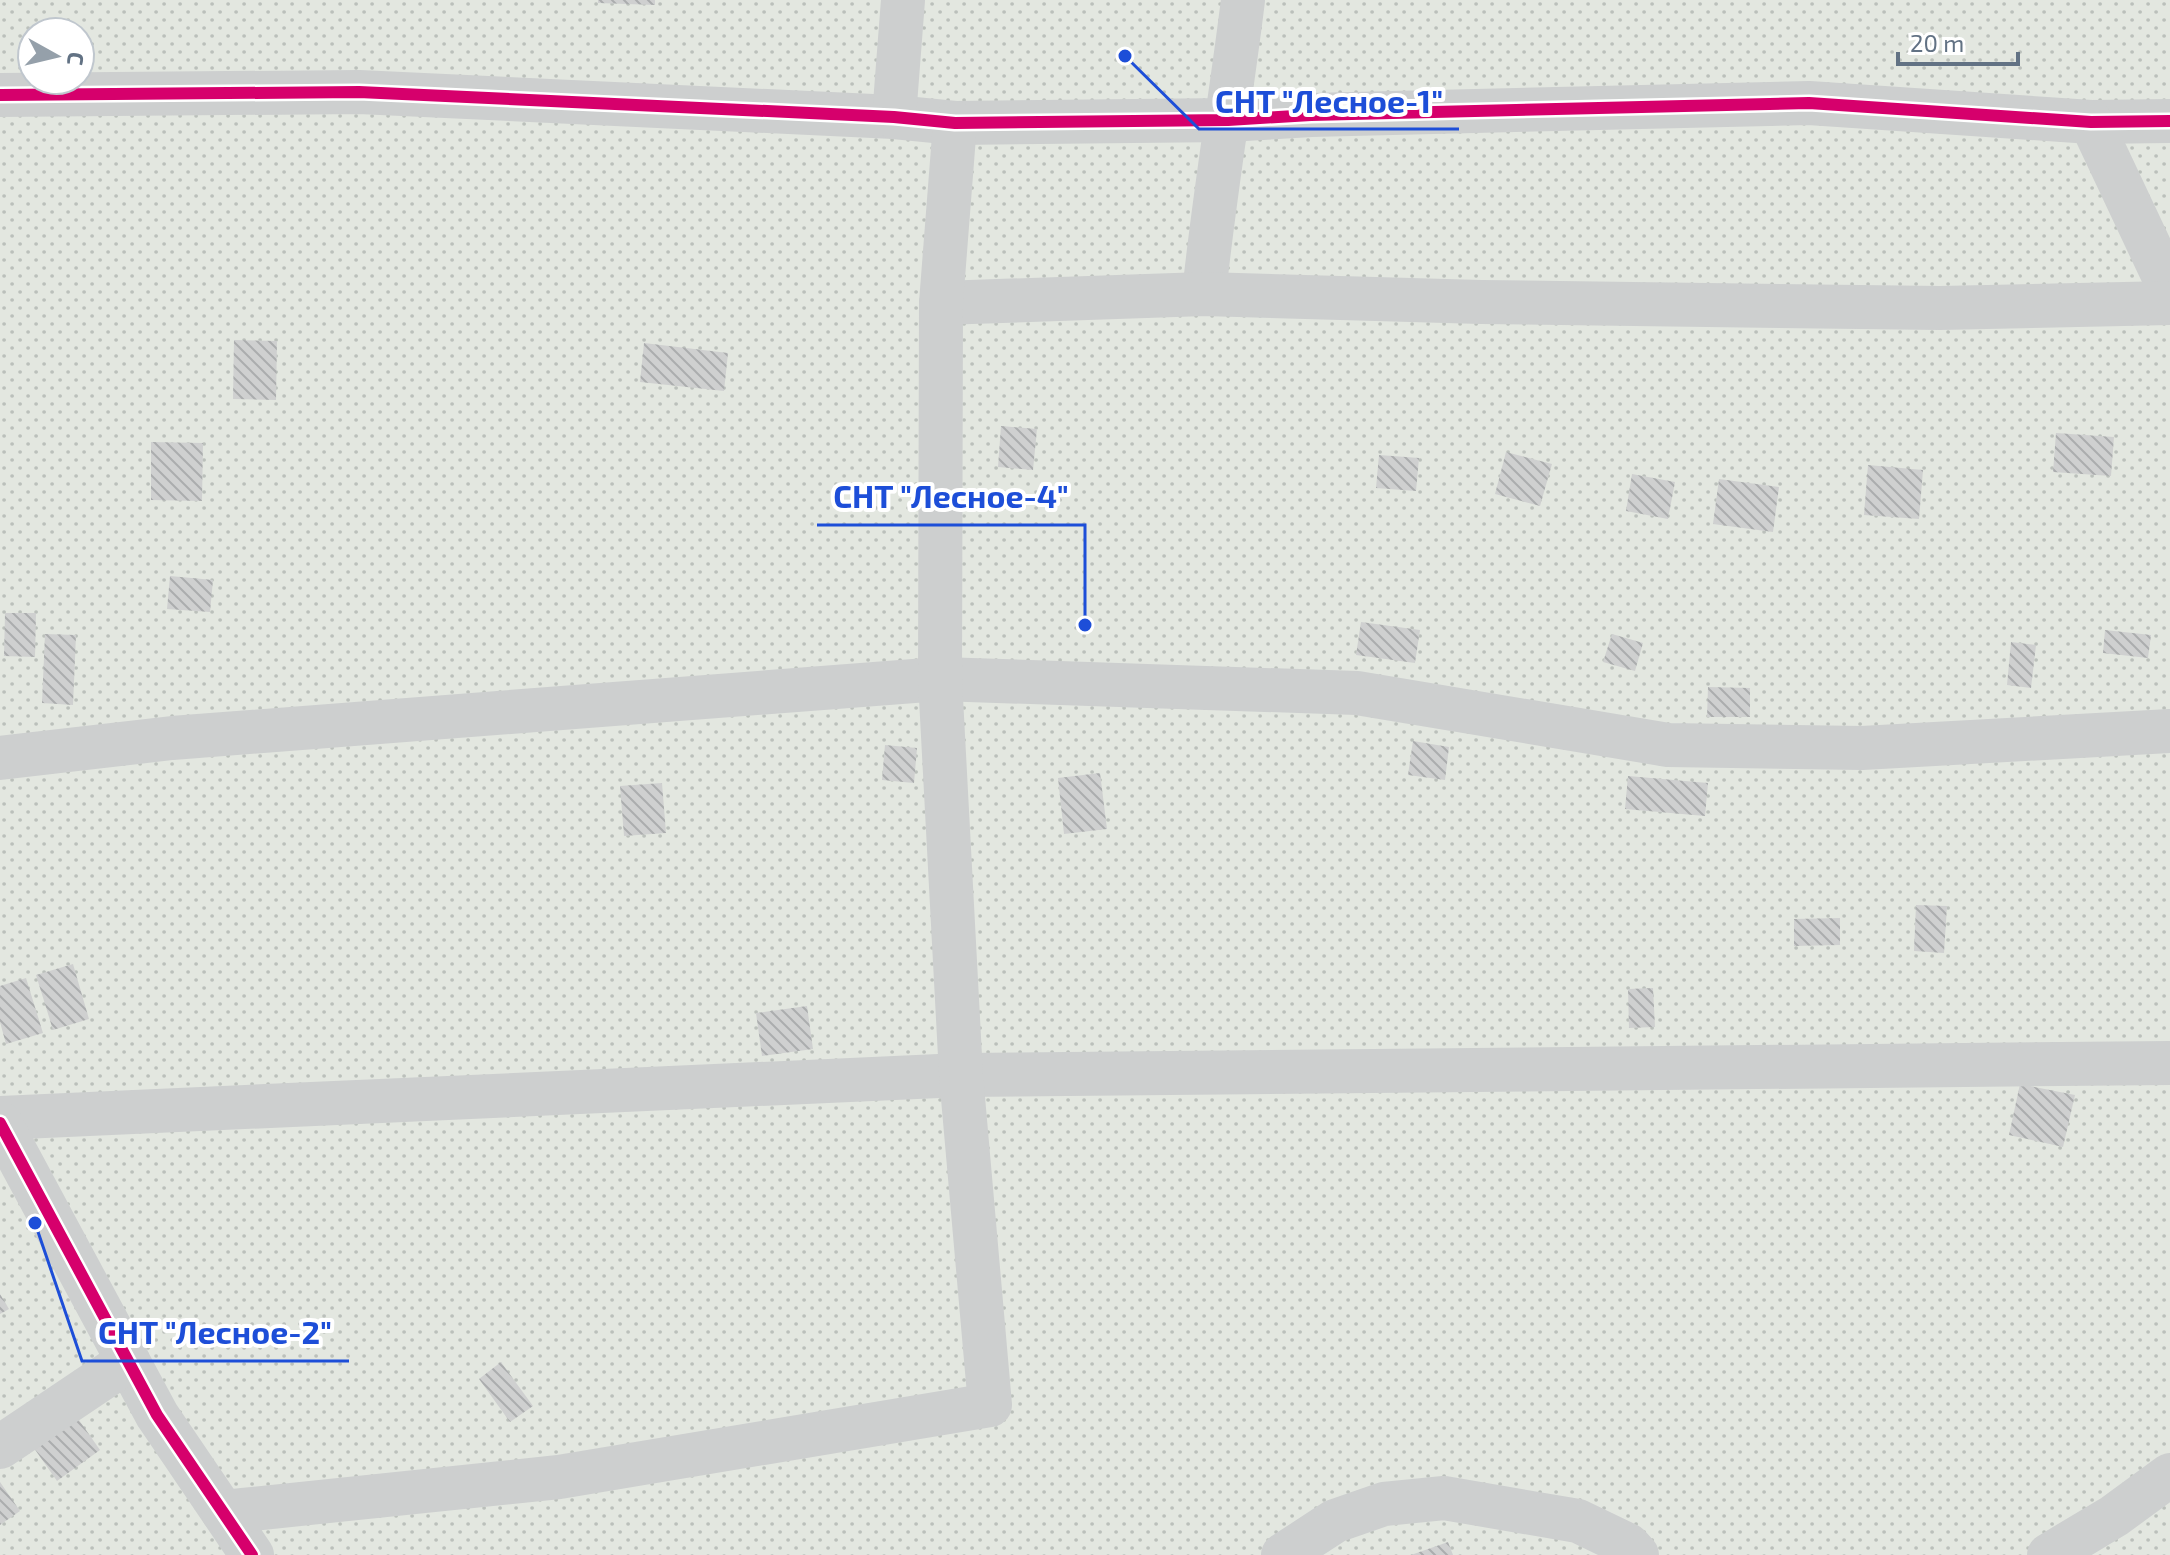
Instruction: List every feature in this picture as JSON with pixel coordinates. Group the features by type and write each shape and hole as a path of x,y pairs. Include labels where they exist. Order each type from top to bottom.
{"street":[{"path":"894,117 903,0"},
{"path":"1204,294 1243,0"},
{"path":"0,95 359,92 894,117 955,123 1228,120 1311,115 1809,103 2091,122 2170,121"},
{"path":"2091,122 2170,290"},
{"path":"223,1512 559,1477 990,1405 961,1075 940,679 941,303 955,123"},
{"path":"941,303 1204,294 1481,302 1940,308 2170,303"},
{"path":"0,758 172,738 940,679 1357,693 1668,745 1862,748 2170,731"},
{"path":"252,1555 157,1415 0,1120 961,1075 2170,1063"},
{"path":"0,1447 128,1361"},
{"path":"2049,1555 2114,1516 2170,1475"},
{"path":"1283,1555 1335,1521 1384,1504 1444,1498 1578,1521 1628,1545 1637,1555"}],"shaded area":[{"path":"0,0 2170,0 2170,1555 0,1555"}],"building":[{"path":"598,0 655,0 655,5 598,3"},
{"path":"234,340 277,341 276,400 233,399"},
{"path":"644,343 728,353 724,391 640,382"},
{"path":"1001,426 1037,429 1033,470 998,467"},
{"path":"2056,433 2114,437 2111,476 2053,472"},
{"path":"151,442 203,443 202,501 151,500"},
{"path":"1506,452 1552,464 1540,506 1495,494"},
{"path":"1379,455 1419,458 1416,491 1376,488"},
{"path":"1868,465 1923,470 1919,519 1864,515"},
{"path":"1632,474 1675,482 1668,519 1626,511"},
{"path":"1719,479 1779,487 1773,532 1713,524"},
{"path":"170,576 213,580 210,612 167,609"},
{"path":"5,613 36,613 35,657 4,656"},
{"path":"1361,622 1420,630 1415,663 1356,655"},
{"path":"2105,630 2151,635 2148,658 2103,653"},
{"path":"45,634 76,635 73,705 42,703"},
{"path":"1612,634 1643,643 1635,671 1603,662"},
{"path":"2011,642 2036,645 2031,688 2007,685"},
{"path":"1708,687 1750,688 1750,717 1707,717"},
{"path":"1413,741 1449,747 1445,780 1408,775"},
{"path":"885,745 917,748 914,783 882,780"},
{"path":"1100,773 1107,829 1064,834 1058,778"},
{"path":"1628,776 1708,783 1705,816 1625,809"},
{"path":"662,783 666,833 624,836 620,786"},
{"path":"1916,905 1947,906 1944,953 1914,951"},
{"path":"1840,918 1840,945 1794,946 1794,919"},
{"path":"73,964 89,1019 53,1030 36,975"},
{"path":"26,978 43,1033 6,1044 0,1022 0,986"},
{"path":"1653,988 1655,1027 1629,1028 1628,989"},
{"path":"807,1006 813,1049 762,1056 756,1013"},
{"path":"2020,1084 2075,1095 2063,1147 2009,1135"},
{"path":"0,1294 9,1309 0,1314"},
{"path":"501,1362 533,1406 510,1422 479,1379"},
{"path":"72,1410 100,1450 57,1481 29,1441"},
{"path":"0,1482 20,1511 0,1525"},
{"path":"1448,1542 1453,1555 1411,1555"}],"cycle path":[{"path":"0,95 359,92 894,117 955,123 1228,120 1311,115 1809,103 2091,122 2170,121"},
{"path":"0,1123 157,1415 252,1555"}],"place":[{"name":"СНТ \"Лесное-1\"","path":"1125,56"},
{"name":"СНТ \"Лесное-4\"","path":"1085,625"},
{"name":"СНТ \"Лесное-2\"","path":"35,1223"}]}
